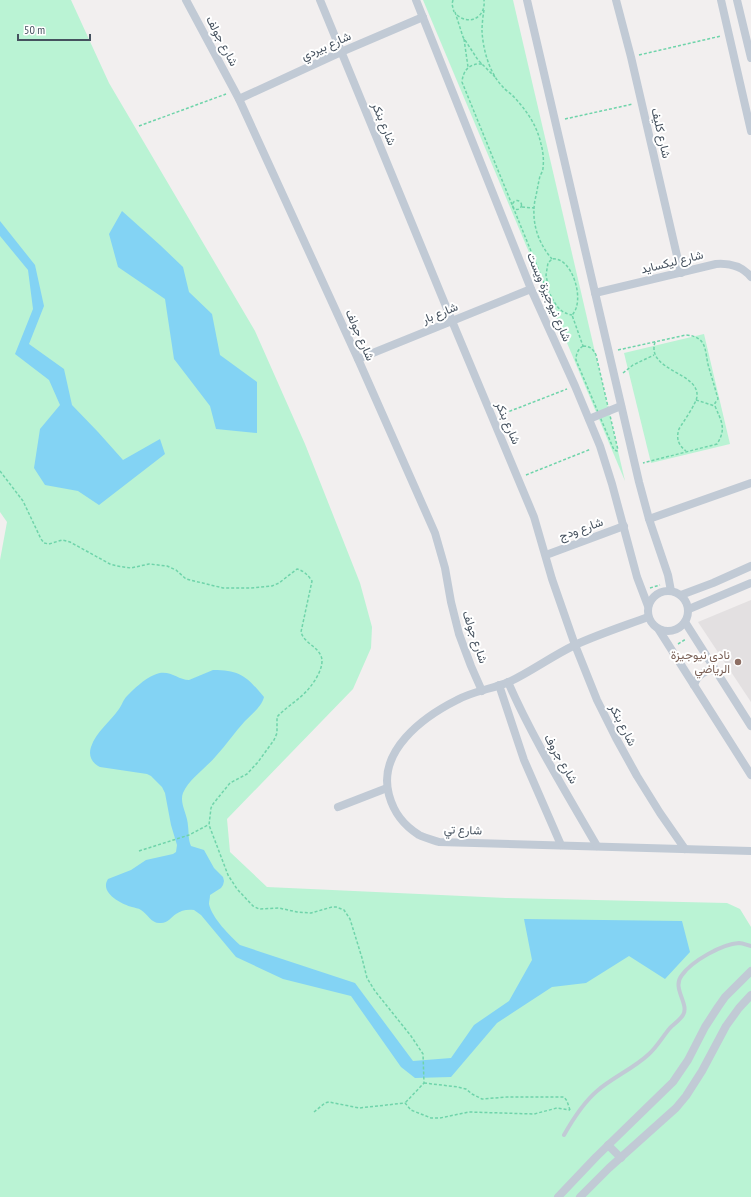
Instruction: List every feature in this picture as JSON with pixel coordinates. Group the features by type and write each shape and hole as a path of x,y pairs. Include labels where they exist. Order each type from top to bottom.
{"street":[{"name":"شارع جولف","path":"186,0 239,98 358,359 435,533 445,568 459,634 482,690"},
{"name":"شارع بنكر","path":"320,0 492,418 534,516 552,579 575,645 597,700 637,776 684,849"},
{"name":"شارع نيوجيزة ويست","path":"416,0 531,289 575,386 600,446 624,526 637,577 648,606"},
{"path":"527,0 635,466 649,519 672,591"},
{"name":"شارع كليف","path":"616,0 631,57 680,273"},
{"path":"721,0 751,131"},
{"path":"738,0 751,58"},
{"name":"شارع بيردي","path":"239,98 423,17"},
{"name":"شارع ليكسايد","path":"595,293 716,264 738,266 751,277"},
{"name":"شارع بار","path":"358,359 531,289"},
{"path":"589,419 621,406"},
{"path":"649,519 751,483"},
{"name":"شارع ودج","path":"546,555 624,526"},
{"path":"681,595 751,566"},
{"path":"689,609 751,582"},
{"path":"713,583 718,596"},
{"path":"659,630 676,630 685,622 689,609 686,601 681,595 672,591 659,592 650,601 648,606 648,617 671,648 751,774"},
{"name":"شارع تي","path":"648,617 575,645 508,682 458,699 423,721 396,749 388,768 387,788 393,807 404,824 420,836 439,842 751,851"},
{"path":"685,622 751,726"},
{"path":"694,685 696,679 703,673 712,670 716,671"},
{"name":"شارع جروف","path":"508,682 527,723 597,846"},
{"path":"499,685 524,760 561,845"},
{"path":"338,807 387,788"},
{"path":"558,1197 608,1145 673,1082 688,1060 714,1012 725,997 751,971"},
{"path":"580,1197 597,1179 676,1108 686,1096 702,1071 726,1026 751,995"},
{"path":"608,1145 620,1158"}],"lane":[{"path":"564,1135 572,1121 596,1092 650,1054 684,1014 685,1010 678,985 681,975 705,956 721,948 740,943 751,946"}],"path":[{"path":"453,0 452,4 464,37 478,60 521,105 535,124 538,131 541,144 543,168 534,208 535,225 538,240 552,259"},
{"path":"484,0 482,30 485,50 497,79"},
{"path":"455,12 462,19 470,20 477,17 484,10"},
{"path":"631,57 729,34"},
{"path":"464,37 468,68"},
{"path":"482,64 472,65 468,68 463,76 462,82 544,284 559,309 566,314 572,315"},
{"path":"139,126 235,90"},
{"path":"555,121 641,102"},
{"path":"514,208 513,203 517,201 521,203 522,207"},
{"path":"514,208 518,210 522,207 534,208"},
{"path":"552,298 548,289 546,275 548,263 552,259 558,259 562,261 575,280 578,296 577,307 572,315"},
{"path":"572,315 583,346"},
{"path":"609,353 686,335 697,338 702,341 705,346 708,366 718,399 715,406"},
{"path":"655,342 653,347 654,355 660,362 693,384 697,392 696,400 679,429 678,434 679,444 686,452"},
{"path":"583,346 588,346 591,348 596,355 617,451 614,450 576,360 577,352 583,346"},
{"path":"615,380 633,365 654,355"},
{"path":"492,418 575,386"},
{"path":"635,466 717,444 723,427 722,421 715,406 696,400"},
{"path":"518,478 600,446"},
{"path":"0,471 23,501 44,543 49,544 62,540 70,542 110,564 117,566 132,568 149,564 167,566 176,570 186,578 222,588 272,586 279,583 297,569 302,571 312,581 301,632 302,636 318,651 321,656 322,663 317,675 310,688 277,717 277,733 274,740 258,762 247,774 230,783 216,799 211,808 208,825 228,875 237,889 253,906 259,909 279,908 311,913 332,907 344,910 350,919 367,978 375,991 411,1036 422,1054 424,1084 405,1103 359,1108 329,1102 324,1103 314,1112"},
{"path":"642,591 669,581"},
{"path":"671,648 693,635"},
{"path":"139,851 189,835 208,825"},
{"path":"424,1084 466,1089 482,1100 507,1097 564,1097 567,1101 572,1121"},
{"path":"405,1103 410,1110 431,1118 440,1118 468,1112 534,1114 556,1108 570,1110"}],"shaded area":[{"name":"نادي نيوجيزة الرياضي","path":"751,600 751,702 698,622"}],"green space":[{"path":"0,0 71,0 109,83 255,331 305,444 360,583 372,627 371,648 353,689 227,819 230,852 267,887 506,898 727,903 740,909 751,927 751,1197 0,1197 0,560 7,522 0,512"},
{"path":"423,0 513,0 625,481"},
{"path":"704,334 730,444 651,463 624,353"}],"water":[{"path":"122,211 183,267 189,292 212,314 220,355 257,382 257,433 216,429 210,406 174,359 165,299 118,267 109,234"},
{"path":"0,221 35,265 44,306 29,344 64,369 72,405 123,460 160,439 165,454 99,505 78,491 45,485 34,468 40,429 60,405 49,380 15,354 33,309 28,270 0,236"},
{"path":"213,670 230,671 243,676 253,684 264,697 259,707 241,725 212,760 189,783 182,797 188,822 191,846 204,850 214,868 223,877 224,881 221,888 210,895 209,904 214,915 231,937 240,945 355,983 413,1061 451,1058 474,1025 509,1001 532,960 524,919 682,921 690,952 665,979 629,956 586,983 552,987 497,1023 451,1077 415,1078 401,1067 351,996 283,979 236,957 201,915 194,910 182,911 174,915 166,922 158,923 152,920 140,909 128,906 118,901 109,893 107,889 106,884 108,879 131,870 146,860 173,854 176,852 177,845 171,825 165,793 162,787 147,774 100,767 90,756 90,750 93,742 126,698 139,684 150,677 159,673 164,673 189,680"}],"place":[{"name":"نادي نيوجيزة الرياضي","path":"738,662"}]}
